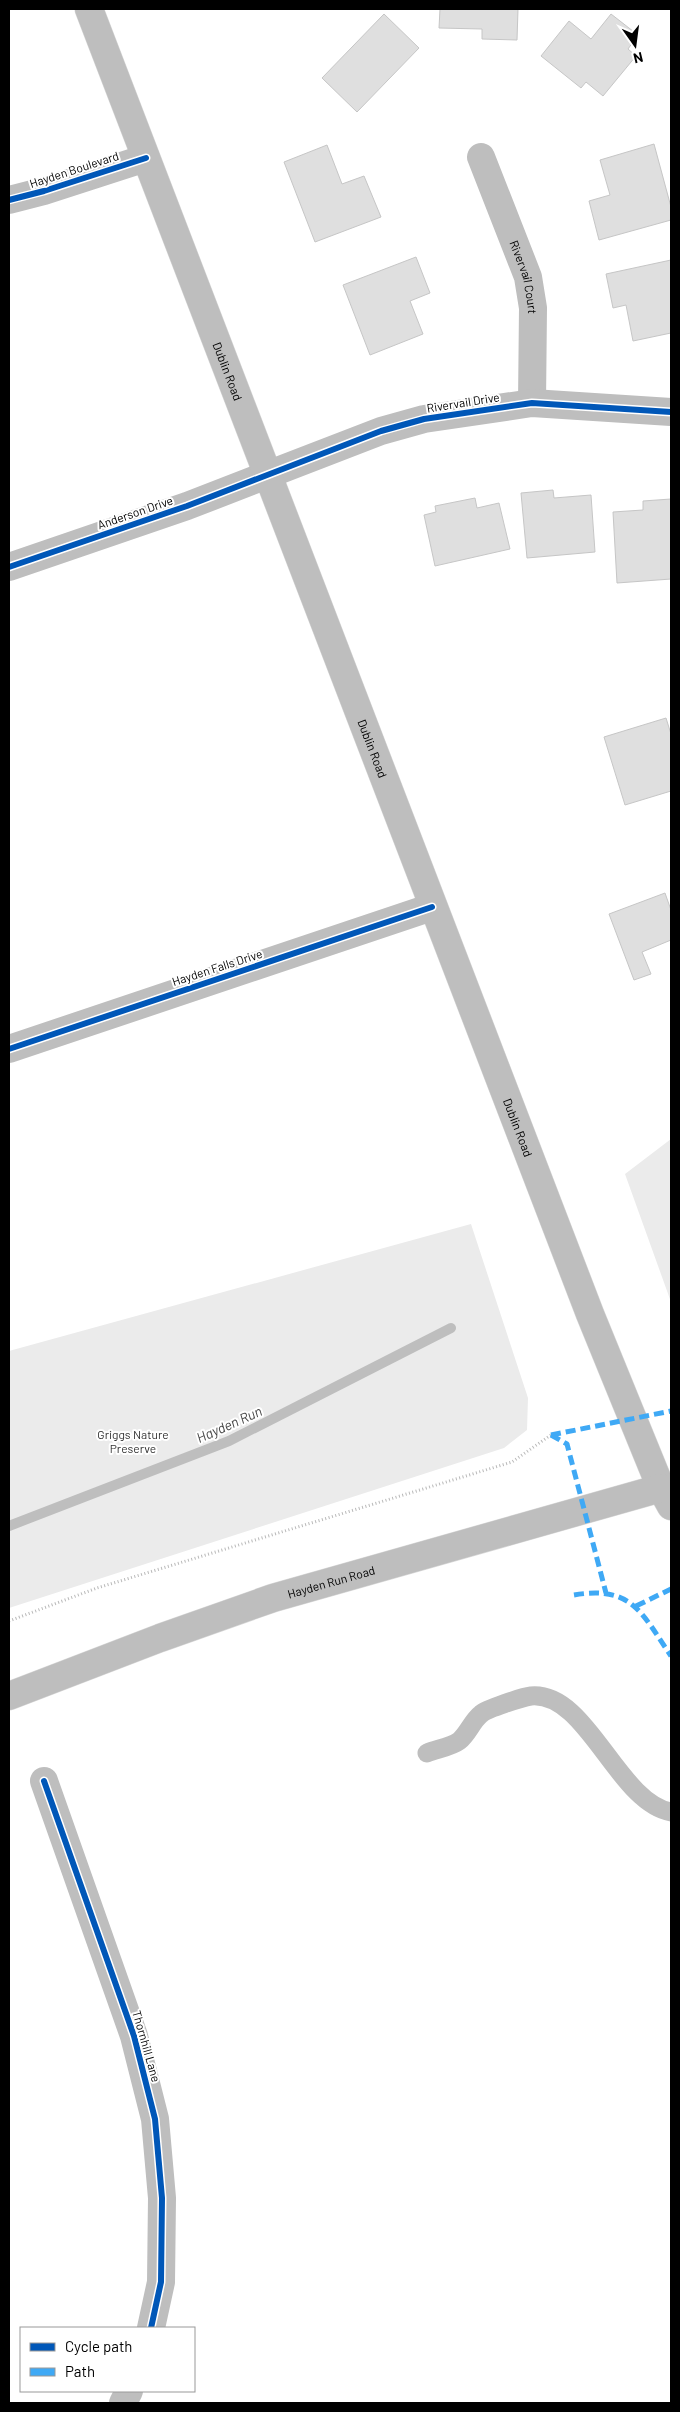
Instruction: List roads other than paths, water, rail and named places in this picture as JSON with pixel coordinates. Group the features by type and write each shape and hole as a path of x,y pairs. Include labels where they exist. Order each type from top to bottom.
{"main road":[{"name":"Dublin Road","path":"88,9 432,907 481,1026 590,1314 666,1497"},
{"name":"Rivervail Court","path":"482,157 528,277 533,315 532,403"},
{"name":"Hayden Boulevard","path":"9,200 44,191 146,158"},
{"name":"Rivervail Drive","path":"268,475 381,431 424,419 532,403 671,412"},
{"name":"Anderson Drive","path":"9,567 268,475"},
{"name":"Hayden Falls Drive","path":"9,1049 432,907"},
{"name":"Hayden Run Road","path":"9,1696 160,1638 273,1598 666,1497"},
{"name":"Thornhill Lane","path":"44,1781 134,2036 155,2119 162,2198 161,2282 151,2327"}],"lane":[{"path":"427,1753 459,1741 482,1712 532,1696 556,1700 574,1714 643,1798 663,1810 671,1812"}],"waterway":[{"name":"Hayden Run","path":"9,1526 229,1441 451,1328"}],"park label":[{"name":"Griggs Nature Preserve","path":"133,1441"}]}
